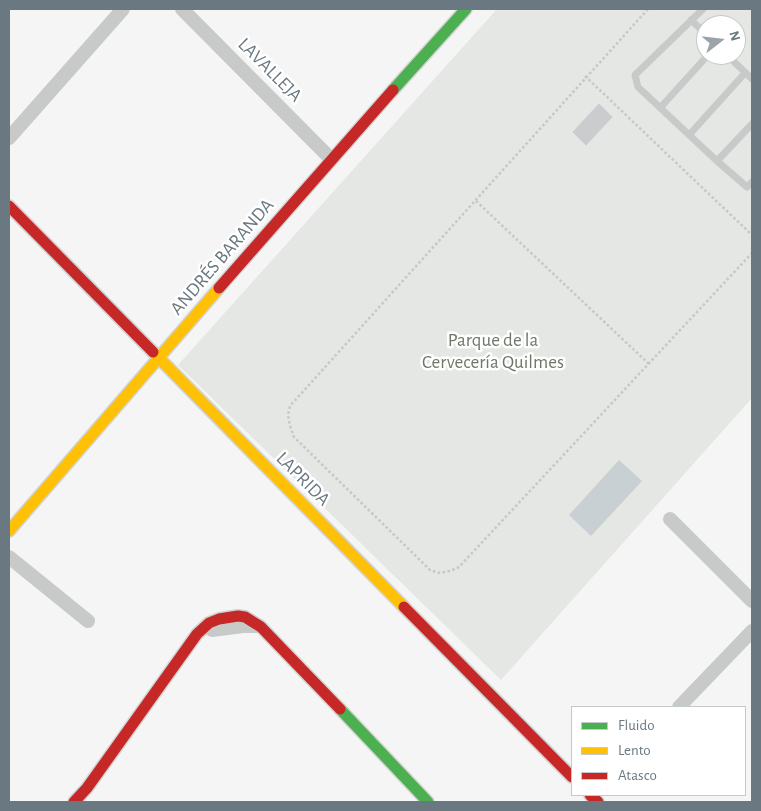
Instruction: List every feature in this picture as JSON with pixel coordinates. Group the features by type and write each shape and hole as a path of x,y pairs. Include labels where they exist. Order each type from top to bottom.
{"street":[{"path":"9,138 123,9"},
{"name":"LAVALLEJA","path":"182,9 331,159"},
{"name":"ANDRÉS BARANDA","path":"9,531 331,159 466,9"},
{"name":"LAPRIDA","path":"9,206 571,775"},
{"path":"670,519 752,601"},
{"path":"9,557 88,621"},
{"path":"74,802 87,788 197,634 232,627 261,626 428,802"},
{"path":"680,706 752,631"}],"lane":[{"path":"702,9 635,75 638,87 717,162 747,187 752,182"},
{"path":"691,20 696,25"},
{"path":"660,108 699,65"},
{"path":"738,65 752,79"},
{"path":"689,135 746,73"},
{"path":"717,162 752,124"}],"path":[{"path":"648,9 290,406 288,415 294,436 430,570 439,572 450,571 459,567 752,253"},
{"path":"586,76 752,235"},
{"path":"476,201 649,364"}],"green space":[{"name":"Parque de la Cervecería Quilmes","path":"497,9 752,9 752,398 501,680 178,365"}],"shaded area":[{"path":"619,460 642,481 591,536 569,515"}],"building":[{"path":"599,103 613,117 586,146 572,132"}],"traffic: fast":[{"path":"393,90 466,9"},
{"path":"340,709 428,802"}],"traffic: slow":[{"path":"9,531 219,288"},
{"path":"153,352 404,607"}],"traffic: jam":[{"path":"219,288 393,90"},
{"path":"9,206 153,352"},
{"path":"404,607 571,776"},
{"path":"74,802 87,788 197,634 209,623 219,619 238,616 245,617 261,627 340,709"},
{"path":"591,796 598,802"}]}
